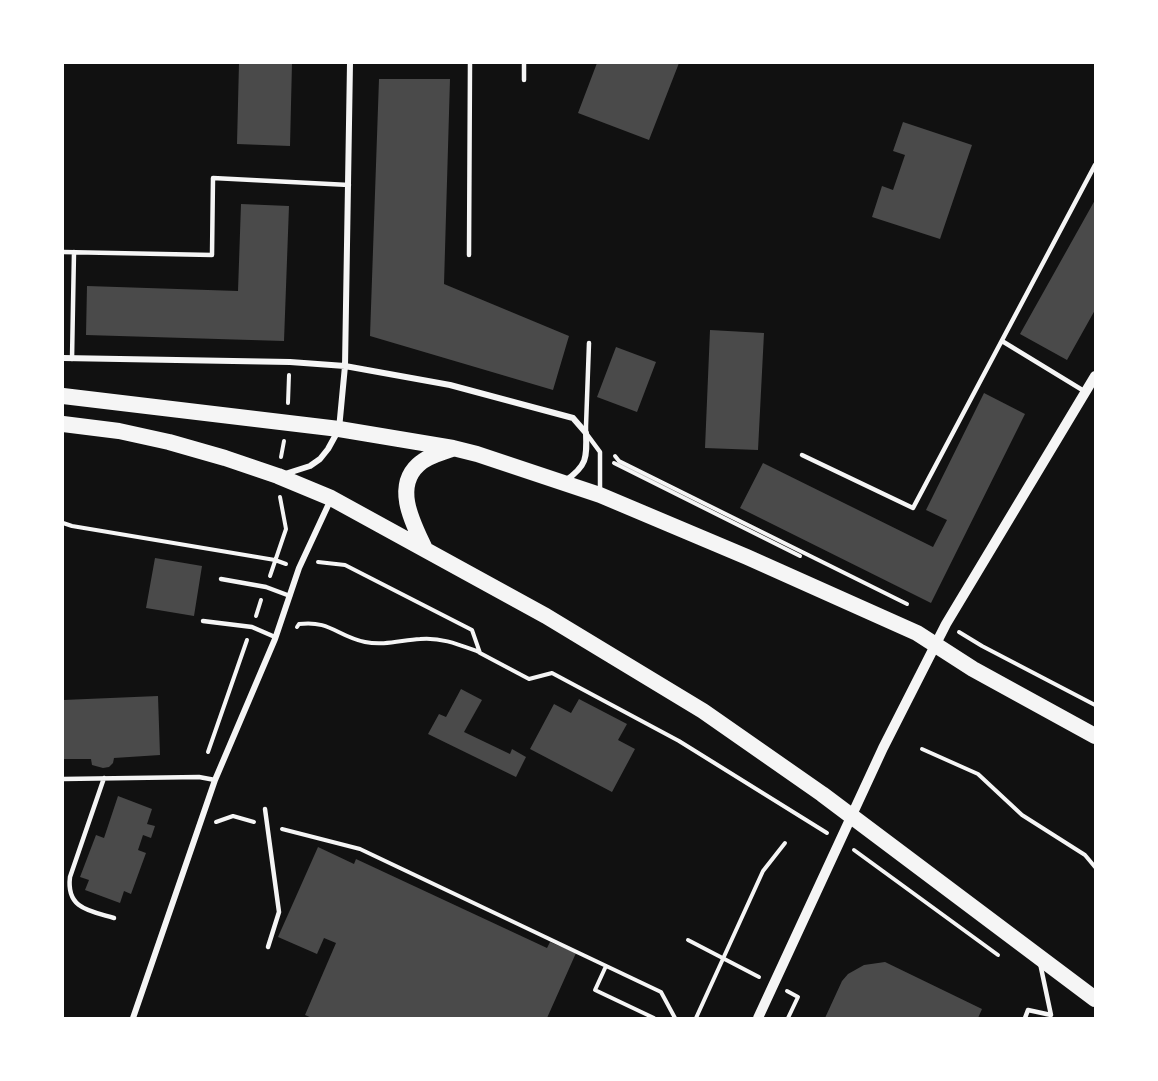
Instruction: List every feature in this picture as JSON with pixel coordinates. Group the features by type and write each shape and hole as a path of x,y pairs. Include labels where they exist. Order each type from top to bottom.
{"highway":[{"path":"63,396 339,429 477,454 600,495 757,561 917,633 1095,736"},
{"path":"63,424 119,430 225,458 278,476 331,498 546,616 703,711 851,816 1095,999"},
{"path":"424,549 410,514 406,495 410,474 419,464 453,448"}],"street":[{"path":"278,476 310,466 320,459 339,429 345,366 350,63"},
{"path":"63,358 290,362 345,366 450,385 573,418 586,433 587,457 578,472 563,483"},
{"path":"758,1018 883,748 946,624 1095,376"},
{"path":"134,1018 215,780 276,637 299,568 331,498"}],"lane":[{"path":"469,255 470,63"},
{"path":"524,63 524,80"},
{"path":"802,455 913,508 1095,165"},
{"path":"63,252 212,255 213,178 349,184"},
{"path":"72,358 74,252"},
{"path":"1002,341 1085,392"},
{"path":"589,343 586,433 600,452 600,495"},
{"path":"221,579 266,586 290,596"},
{"path":"203,621 252,627 276,637"},
{"path":"63,778 199,777 215,780"},
{"path":"104,778 68,890 74,901 83,909 114,918"},
{"path":"264,809 279,912 268,947"},
{"path":"1025,1018 1029,1010 1051,1015 1039,958"}],"path":[{"path":"199,777 286,529 278,476 288,423 290,362"},
{"path":"610,453 619,461 910,608"},
{"path":"63,523 275,560 299,568 310,562 345,565 472,630 480,653"},
{"path":"291,633 298,624 315,622 366,642 387,644 423,638 448,640 480,653 529,679 552,673 679,741 806,821 841,840 1005,960"},
{"path":"946,624 982,646 1095,705"},
{"path":"922,749 978,774 1022,815 1085,855 1095,867"},
{"path":"211,794 216,805 215,822 233,816 360,849 661,992 675,1018"},
{"path":"696,1018 763,871 785,843"},
{"path":"688,940 798,997 788,1018"},
{"path":"606,966 595,990 654,1018"}],"building":[{"path":"239,63 292,63 290,146 237,144"},
{"path":"597,63 679,63 649,140 578,113"},
{"path":"379,79 450,79 444,284 569,336 553,390 370,336"},
{"path":"903,122 972,145 940,239 872,217 882,186 893,190 905,155 893,151"},
{"path":"1095,200 1095,310 1067,360 1020,334"},
{"path":"241,204 289,206 284,341 86,335 87,286 238,291"},
{"path":"710,330 764,333 758,450 705,448"},
{"path":"616,347 656,362 637,412 597,397"},
{"path":"984,393 1025,414 931,603 740,508 763,463 933,547 947,520 926,510"},
{"path":"155,558 202,566 194,616 146,608"},
{"path":"461,689 482,700 464,732 510,754 512,749 526,757 516,777 428,734 439,714 446,717"},
{"path":"158,696 160,755 114,758 109,767 103,768 92,765 91,759 63,759 63,700"},
{"path":"579,699 627,724 618,740 635,749 612,792 530,749 554,704 571,713"},
{"path":"118,796 152,809 147,824 155,826 151,838 143,835 138,850 146,853 131,894 124,891 120,903 85,890 89,880 80,877 96,835 104,838"},
{"path":"318,847 354,864 356,859 547,948 550,942 576,953 547,1018 312,1018 305,1015 336,943 324,938 317,954 278,937"},
{"path":"885,962 982,1009 978,1018 825,1018 842,981 848,974 864,965"}]}
